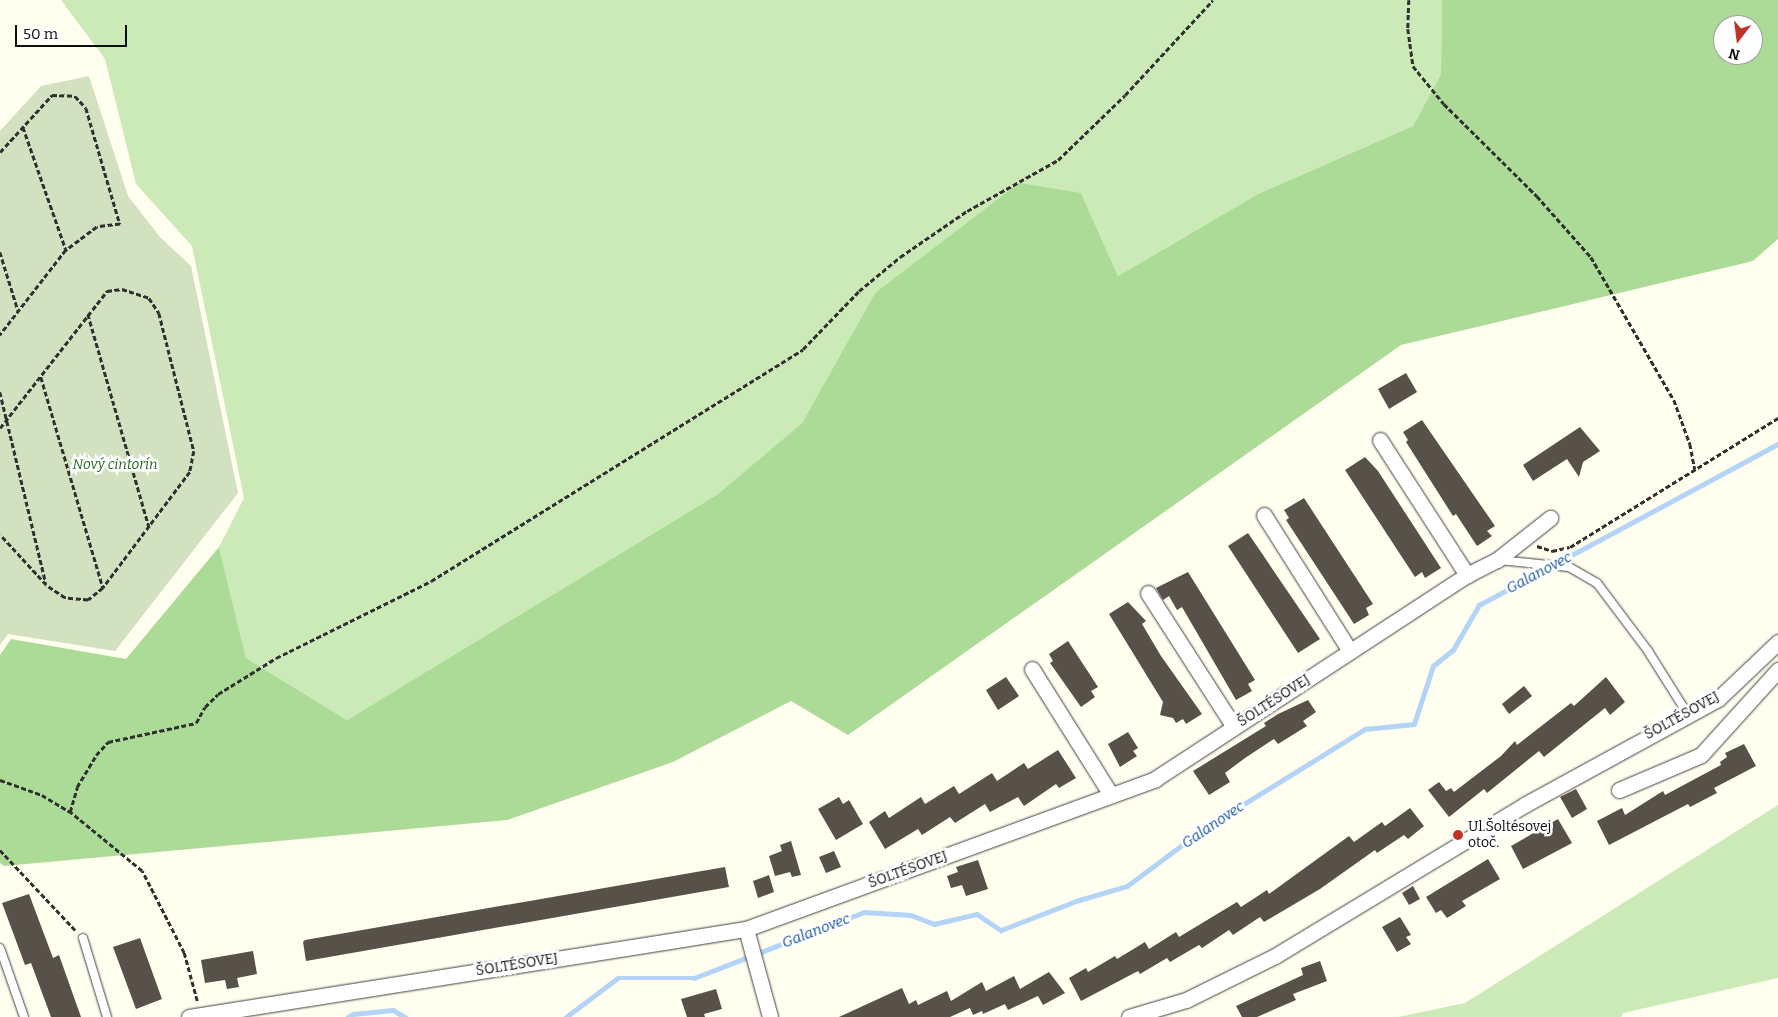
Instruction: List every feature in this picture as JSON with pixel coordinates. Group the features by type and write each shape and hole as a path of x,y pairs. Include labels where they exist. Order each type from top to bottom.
{"street":[{"path":"1380,440 1467,575"},
{"path":"1264,515 1350,651"},
{"name":"ŠOLTÉSOVEJ","path":"195,1016 746,929 1156,779 1467,575 1497,560 1550,518"},
{"path":"1148,593 1234,728"},
{"name":"ŠOLTÉSOVEJ","path":"1129,1017 1186,1000 1275,956 1526,804 1686,713 1718,698 1778,642"},
{"path":"1032,669 1111,795"},
{"name":"ŠOLTÉSOVEJ","path":"1619,790 1701,755 1778,670"},
{"path":"746,929 770,1017"}],"lane":[{"path":"1497,560 1568,566 1596,583 1648,651 1686,713"},
{"path":"83,938 107,1017"},
{"path":"0,948 24,1017"}],"path":[{"path":"70,812 77,787 96,755 108,742 196,723 205,706 240,680 276,658 431,581 803,350 859,290 900,257 967,211 1058,160 1126,95 1213,0"},
{"path":"1409,0 1408,29 1413,66 1450,110 1537,196 1591,257 1674,400 1690,444 1695,470"},
{"path":"0,152 52,95 75,96 86,108 120,224 97,227 66,250 18,310 0,336"},
{"path":"23,126 66,250"},
{"path":"0,252 18,310"},
{"path":"0,428 107,291 122,289 149,298 159,312 194,451 190,472 103,588 88,600 65,598 46,585 0,535"},
{"path":"88,314 149,527"},
{"path":"41,377 103,588"},
{"path":"0,392 46,585"},
{"path":"1521,541 1552,551 1570,547 1778,418"},
{"path":"0,780 42,795 70,812 142,871 184,953 195,1016"},
{"path":"0,850 83,938"}],"green space":[{"path":"61,0 1442,0 1441,74 1413,126 1258,194 1118,276 1081,193 875,293 802,423 718,494 347,720 246,658 219,547 244,498 192,246 136,184 105,59"},
{"path":"1442,0 1778,0 1778,239 1753,261 1401,345 848,735 791,701 673,762 507,820 4,866 0,863 0,655 11,639 126,659 219,547 246,658 347,720 718,494 802,423 875,293 1019,183 1081,193 1118,276 1258,194 1413,126 1441,74"},
{"name":"Nový cintorín","path":"89,76 128,196 160,237 191,266 238,493 115,651 8,634 0,645 0,131 41,86"},
{"path":"1778,805 1778,978 1623,1013 1621,1017 1398,1017 1465,1003"}],"building":[{"path":"1406,373 1417,392 1389,409 1378,389"},
{"path":"1422,420 1495,526 1487,531 1492,536 1477,546 1456,514 1453,516 1406,442 1408,440 1403,432"},
{"path":"1580,427 1600,451 1583,462 1579,477 1567,459 1533,481 1523,465"},
{"path":"1365,457 1378,471 1441,568 1425,578 1422,572 1415,577 1345,470"},
{"path":"1304,498 1373,604 1366,608 1369,615 1354,624 1286,520 1289,518 1284,510"},
{"path":"1248,533 1320,639 1298,653 1228,546"},
{"path":"1188,572 1255,680 1248,684 1252,691 1236,700 1182,607 1177,610 1169,596 1163,600 1156,588"},
{"path":"1128,602 1146,621 1142,624 1161,656 1202,714 1186,724 1183,719 1176,723 1173,718 1160,715 1163,702 1109,614"},
{"path":"1068,641 1098,687 1091,691 1095,697 1081,707 1050,663 1053,661 1049,654"},
{"path":"1006,677 1019,696 998,710 986,690"},
{"path":"1606,677 1625,702 1610,715 1605,708 1544,757 1539,751 1487,793 1484,789 1449,817 1428,790 1439,782 1446,791 1451,788 1454,792 1501,756 1515,741 1517,745 1571,703 1574,706"},
{"path":"1524,686 1532,696 1509,714 1502,704"},
{"path":"1308,700 1316,712 1303,721 1307,726 1278,744 1274,739 1245,758 1225,773 1230,782 1209,795 1193,771 1266,726 1264,723 1278,714"},
{"path":"1128,732 1138,748 1133,751 1137,756 1120,767 1108,744"},
{"path":"1744,744 1756,766 1714,788 1717,793 1690,807 1688,804 1609,845 1597,821 1622,808 1625,815 1663,791 1665,795 1721,765 1720,762 1727,757 1725,753"},
{"path":"1058,750 1076,778 1059,788 1056,784 1024,806 1018,797 990,812 985,804 955,823 950,817 922,835 918,829 885,849 869,822 885,811 889,818 921,797 925,804 954,786 959,794 992,773 997,781 1024,763 1028,769"},
{"path":"1576,789 1587,809 1572,818 1560,797"},
{"path":"839,797 843,804 849,800 863,824 836,840 818,809"},
{"path":"1410,808 1424,826 1408,839 1404,835 1377,853 1375,850 1320,889 1264,922 1260,917 1233,935 1229,930 1202,948 1199,945 1170,962 1167,958 1140,974 1138,971 1081,1001 1069,978 1086,968 1088,972 1115,956 1117,959 1145,942 1149,949 1176,932 1179,937 1237,902 1241,907 1267,890 1269,894 1349,836 1354,842 1382,822 1385,826"},
{"path":"1558,819 1572,843 1523,869 1511,846"},
{"path":"791,841 801,875 792,877 790,872 775,876 769,856 782,851 780,845"},
{"path":"834,851 841,867 826,873 819,857"},
{"path":"1488,859 1500,879 1462,901 1466,906 1447,918 1441,910 1436,913 1426,897"},
{"path":"978,860 988,889 966,896 962,885 951,888 947,876 958,872 956,867"},
{"path":"725,867 729,887 306,961 303,942 305,940"},
{"path":"769,875 774,892 758,898 753,881"},
{"path":"1413,886 1420,899 1409,905 1402,893"},
{"path":"29,894 53,958 59,955 81,1017 51,1017 31,963 25,965 2,903"},
{"path":"1400,917 1411,935 1406,937 1411,944 1397,952 1382,927"},
{"path":"140,938 162,999 136,1009 113,947"},
{"path":"253,951 257,974 237,978 239,987 227,989 225,980 205,983 201,960"},
{"path":"1320,961 1327,981 1293,994 1296,1000 1257,1017 1242,1017 1236,1006 1303,975 1301,968"},
{"path":"1049,972 1065,993 1043,1005 1038,996 1008,1010 1005,1004 983,1014 982,1011 973,1015 970,1008 950,1017 839,1017 902,988 909,1004 916,1000 918,1005 947,991 951,1001 982,982 986,991 1014,976 1020,989"},
{"path":"716,989 722,1009 704,1014 705,1017 687,1017 681,999"}],"waterway":[{"name":"Galanovec","path":"566,1017 618,978 694,978 864,912 911,915 934,924 977,914 1001,930 1076,901 1127,886 1202,830 1365,729 1414,724 1433,666 1453,650 1479,605 1778,444"},
{"name":"Galanovec","path":"348,1017 353,1014 393,1010 405,1017"}],"place":[{"name":"Ul.Šoltésovej otoč.","path":"1458,835"}]}
